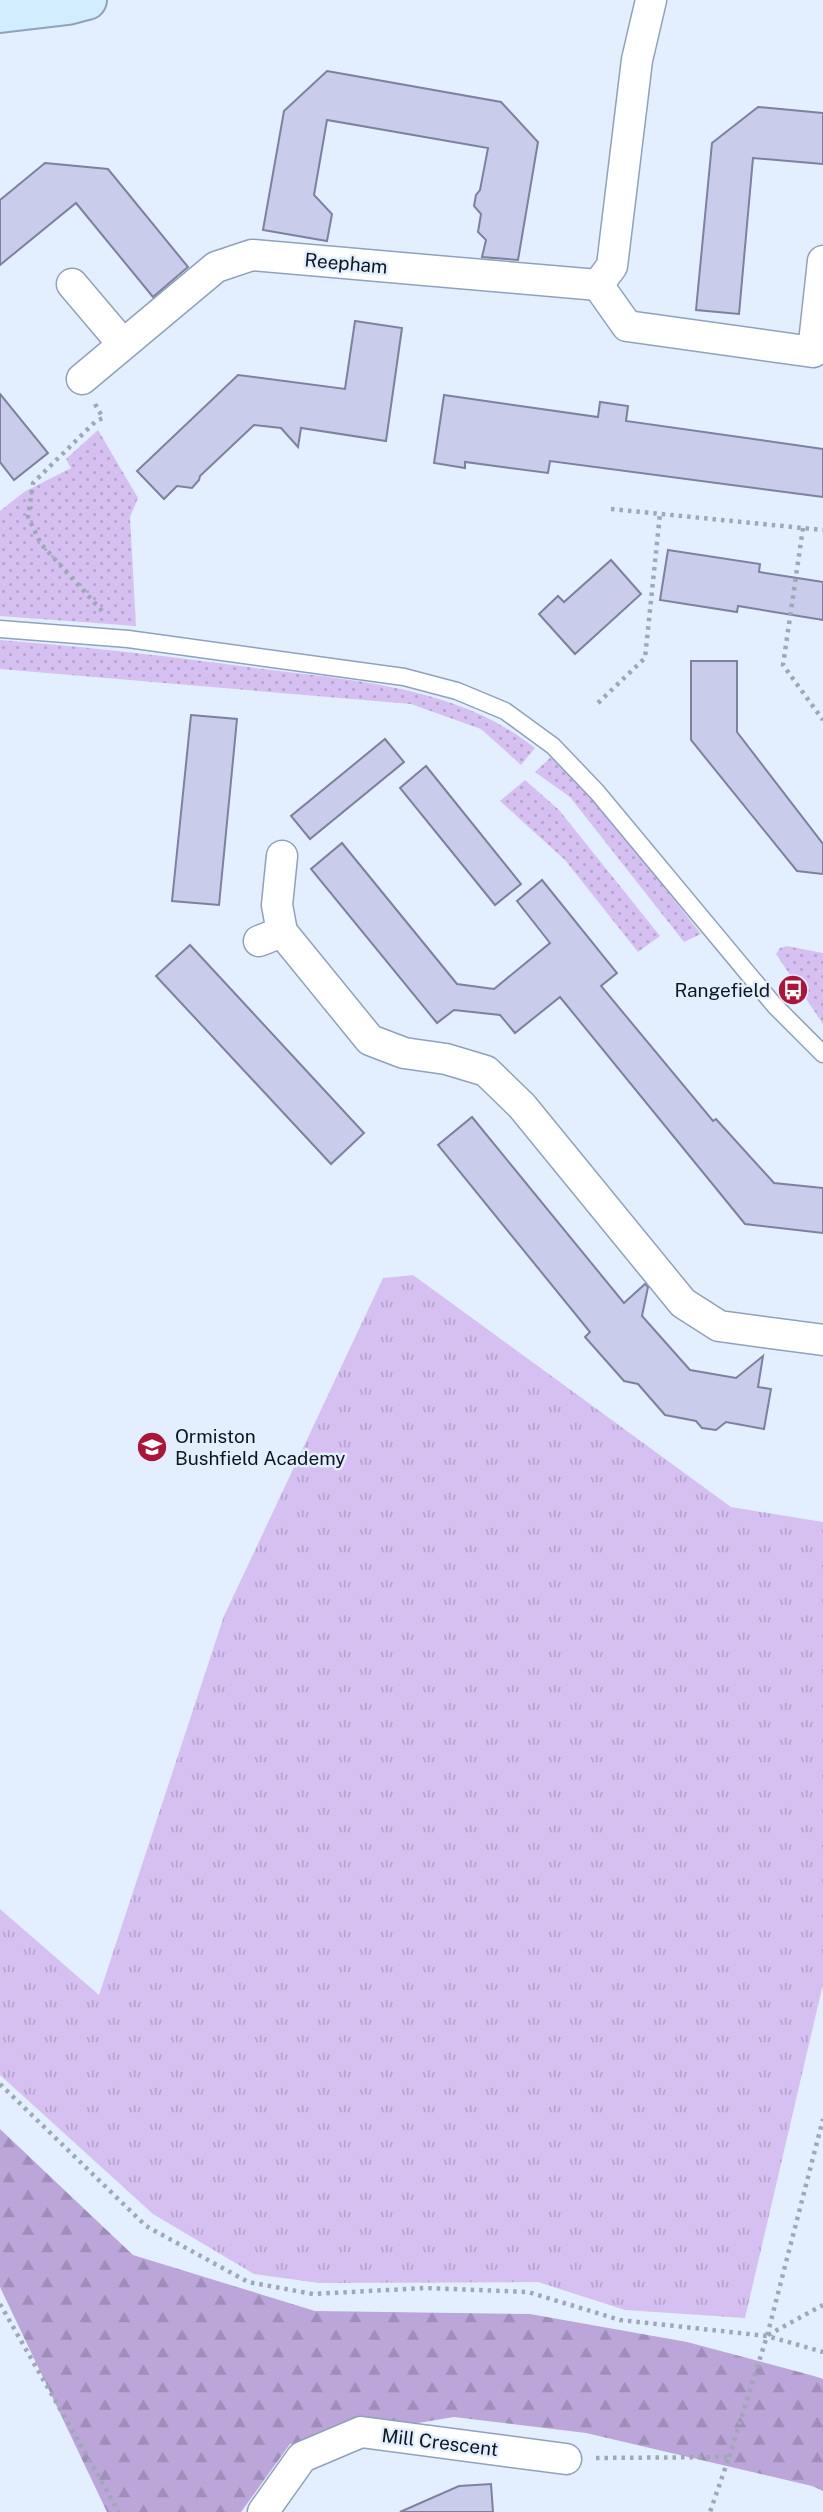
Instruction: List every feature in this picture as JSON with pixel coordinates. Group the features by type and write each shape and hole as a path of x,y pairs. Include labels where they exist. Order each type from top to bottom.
{"street":[{"path":"0,13 68,5 87,0"},
{"path":"652,0 637,60 612,267 598,285 626,326 813,352 823,261"},
{"name":"Reepham","path":"82,379 216,267 252,256 598,285"},
{"path":"72,284 122,343"},
{"path":"282,856 277,905 270,936 370,1040 404,1053 446,1059 486,1070 522,1106 683,1303 719,1326 823,1340"},
{"name":"Mill Crescent","path":"263,2512 302,2458 361,2432 566,2459"}],"lane":[{"path":"0,629 128,639 404,677 457,691 505,711 553,746 597,792 775,1006 823,1054"}],"path":[{"path":"82,379 103,418 96,421 33,483 28,517 41,544 128,639"},
{"path":"611,509 823,530"},
{"path":"598,703 645,659 660,514"},
{"path":"803,528 783,665 823,720"},
{"path":"0,2084 146,2226 248,2282 313,2294 425,2288 528,2292 620,2320 767,2336 823,2352"},
{"path":"710,2512 767,2336 823,2119"},
{"path":"0,2304 119,2512"},
{"path":"767,2336 823,2305"},
{"path":"566,2459 729,2457"}],"green space":[{"path":"98,430 138,498 130,517 136,626 0,616 0,511 24,492 71,468 66,459"},
{"path":"0,640 198,660 406,690 474,712 535,748 521,765 481,729 411,704 0,669"},
{"path":"551,757 608,816 701,934 684,942 570,797 535,772"},
{"path":"525,780 559,810 660,936 638,952 565,860 500,801"},
{"path":"787,946 823,953 823,1024 776,954 780,948"},
{"path":"413,1275 731,1507 823,1522 823,1984 745,2318 625,2310 538,2282 319,2283 254,2274 153,2214 0,2075 0,1909 99,1995 224,1616 383,1278"},
{"path":"0,2129 133,2255 315,2311 530,2314 687,2342 823,2379 823,2491 812,2486 586,2433 454,2417 290,2444 241,2512 107,2512 0,2287"}],"building":[{"path":"327,71 501,102 538,142 518,260 482,257 486,240 478,232 481,214 474,206 488,148 327,120 314,195 332,214 327,241 263,230 284,111"},
{"path":"758,107 823,113 823,164 753,158 739,314 696,310 712,143"},
{"path":"45,163 108,169 188,267 153,297 76,203 0,265 0,200"},
{"path":"355,321 402,328 386,441 301,428 298,447 281,428 254,425 200,476 192,488 177,486 164,499 137,471 238,375 345,389"},
{"path":"0,394 48,453 14,480 0,462"},
{"path":"444,395 598,417 600,402 628,406 626,421 823,449 823,497 550,461 548,473 465,462 465,468 434,463"},
{"path":"668,550 760,564 759,572 823,582 823,620 738,606 737,612 660,600"},
{"path":"611,560 641,594 575,654 539,614 558,596 564,602"},
{"path":"691,661 737,661 737,732 823,844 823,874 797,871 691,740"},
{"path":"191,715 237,719 219,905 172,901"},
{"path":"385,739 404,762 310,839 291,816"},
{"path":"426,766 521,884 495,905 400,788"},
{"path":"342,843 457,984 494,989 550,943 517,901 542,880 617,973 601,986 713,1121 716,1119 774,1183 823,1188 823,1233 745,1224 560,997 515,1033 500,1015 454,1010 437,1023 311,869"},
{"path":"190,945 364,1133 331,1164 156,976"},
{"path":"472,1117 624,1303 645,1284 648,1287 642,1316 690,1370 736,1378 763,1356 758,1387 771,1389 764,1429 726,1422 716,1430 702,1428 696,1421 665,1415 638,1384 624,1381 585,1337 590,1332 438,1145"},
{"path":"491,2484 493,2512 400,2512 459,2486"}],"place":[{"name":"Rangefield","path":"793,990"},
{"name":"Ormiston Bushfield Academy","path":"152,1447"}]}
